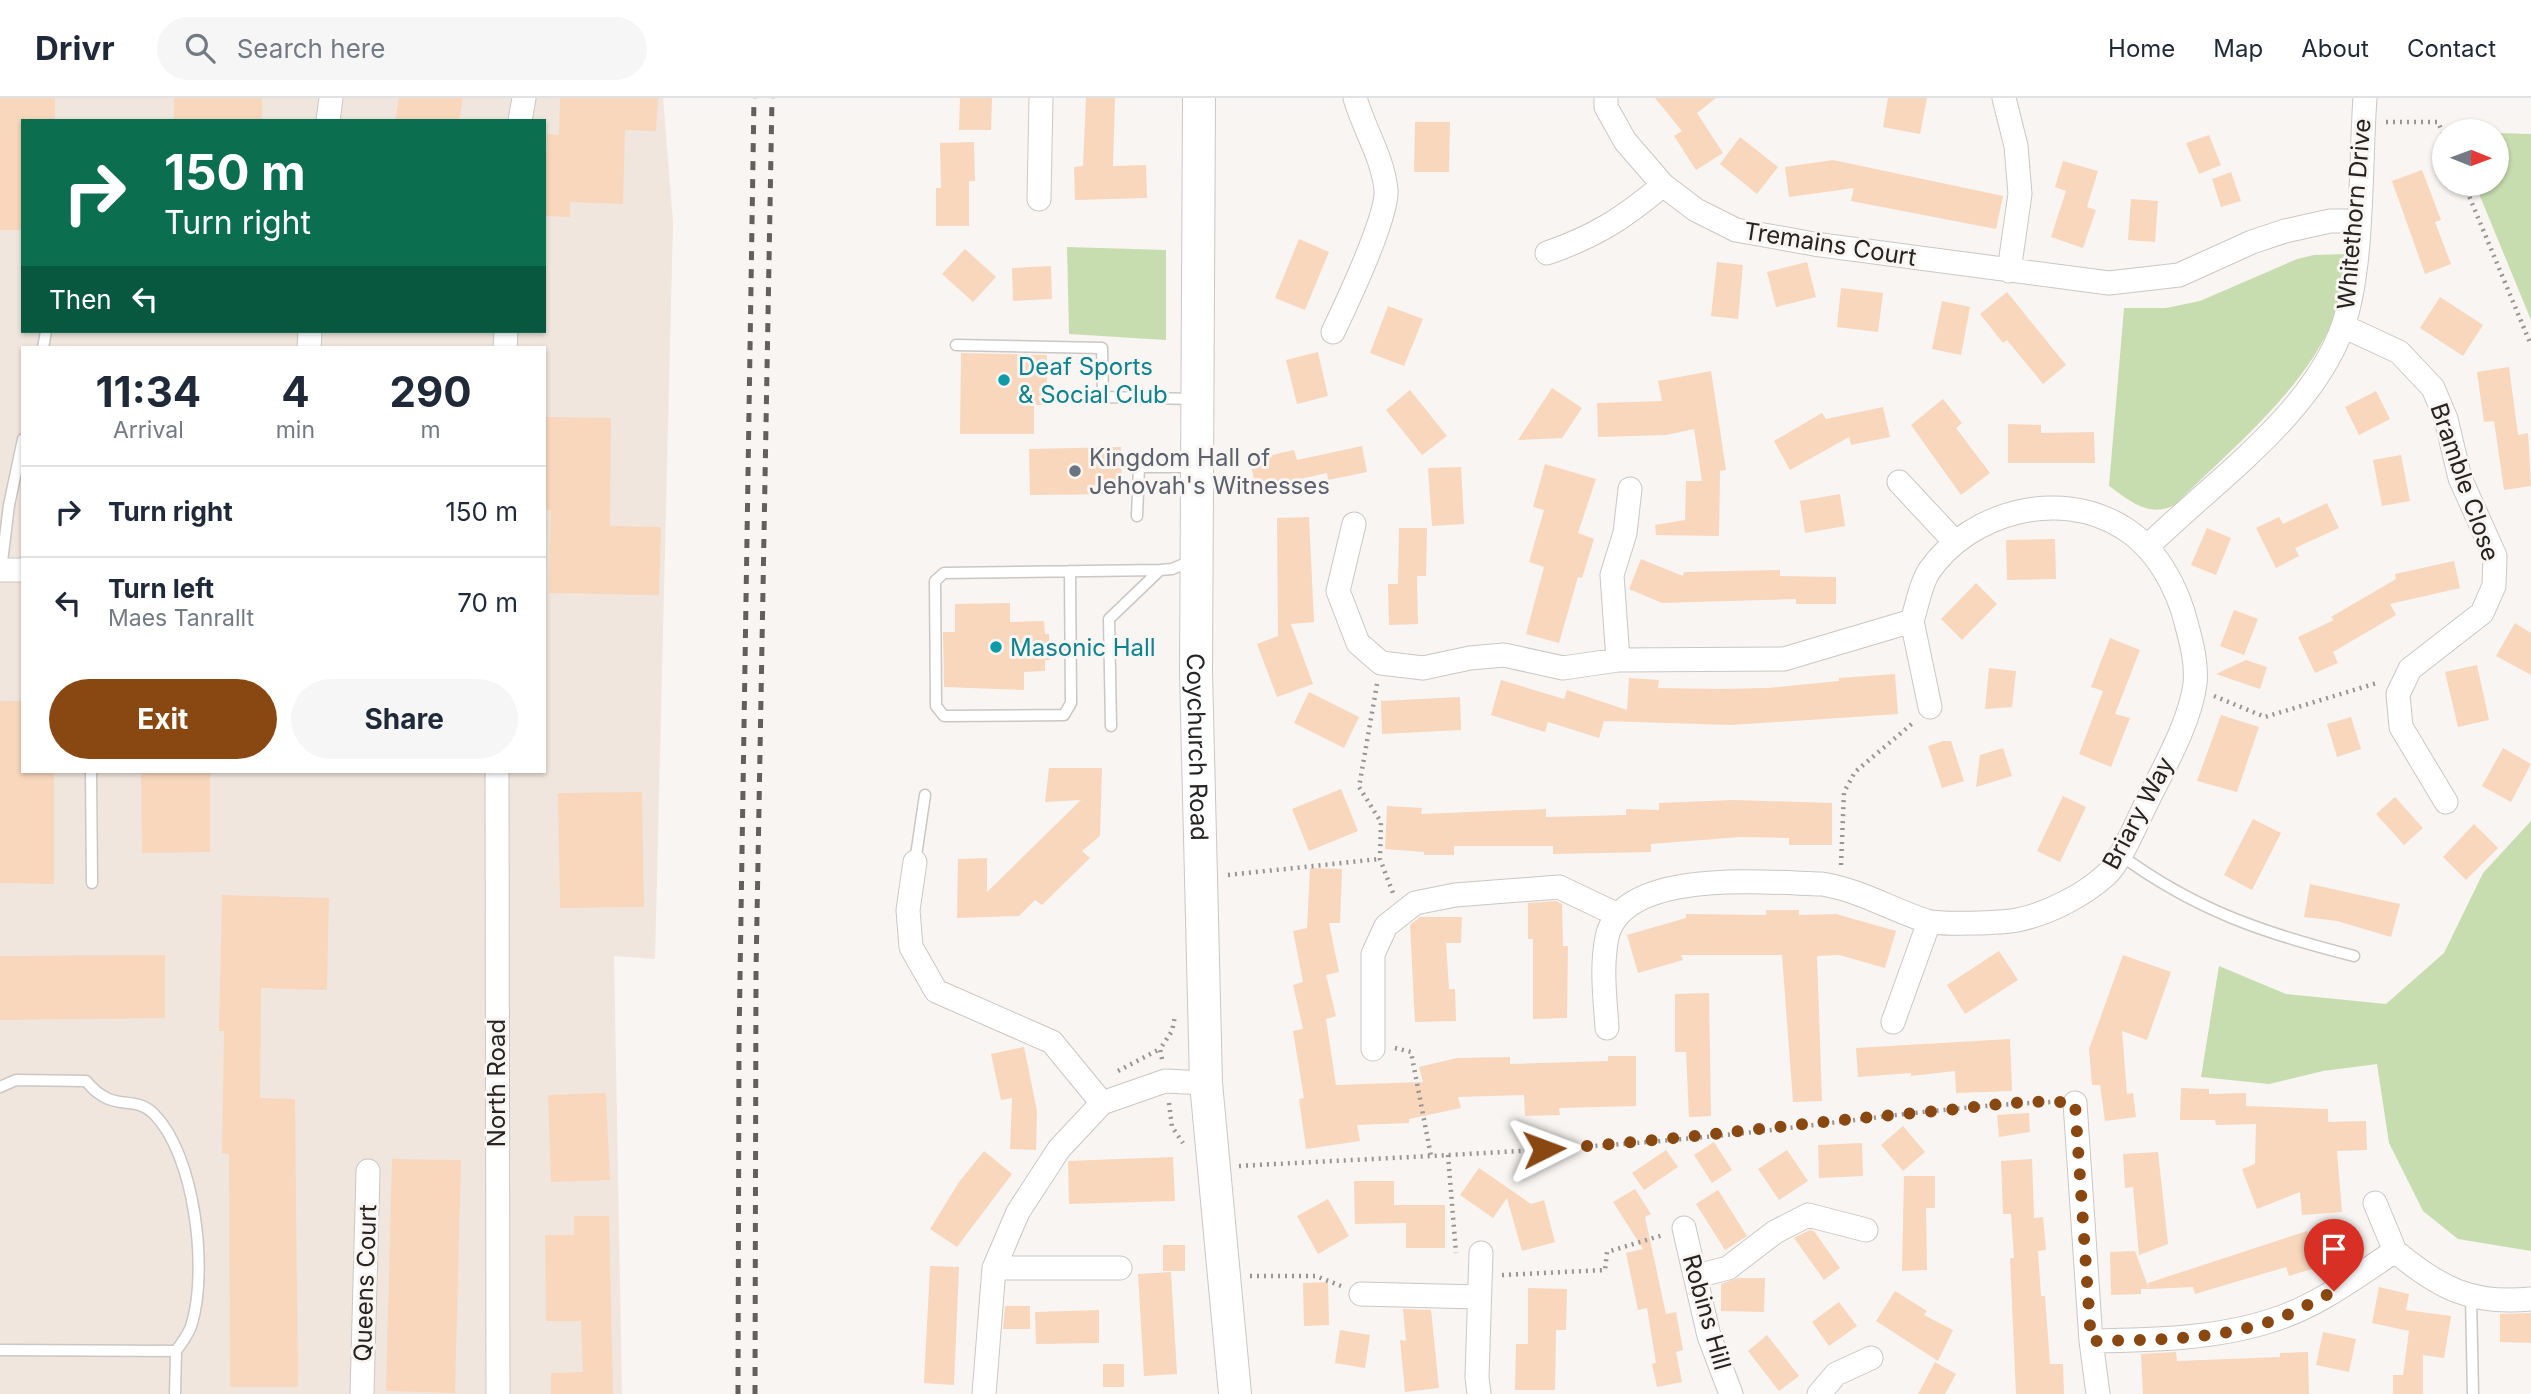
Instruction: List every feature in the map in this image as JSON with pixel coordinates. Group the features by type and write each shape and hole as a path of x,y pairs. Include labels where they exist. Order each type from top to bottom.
{"main road":[{"name":"Coychurch Road","path":"1199,98 1197,559 1206,1083 1197,1142 1235,1394"}],"street":[{"path":"328,119 331,98"},
{"path":"520,119 524,98"},
{"path":"1039,199 1041,98"},
{"path":"1333,332 1357,280 1386,194 1381,166 1364,128 1355,98"},
{"name":"Tremains Court","path":"1606,98 1606,107 1625,141 1663,185 1696,211 1736,230 1814,244 2109,283 2146,281 2179,275 2252,242 2286,231 2330,221 2357,221"},
{"path":"2004,98 2016,146 2020,194 2009,271"},
{"name":"Whitethorn Drive","path":"2147,547 2298,404 2325,363 2343,326 2351,293 2364,98"},
{"path":"1547,253 1598,234 1628,215 1663,185"},
{"name":"Bramble Close","path":"2343,326 2399,352 2419,370 2433,388 2446,419 2460,478 2495,556 2494,586 2482,613 2410,670 2401,688"},
{"path":"1899,482 1955,542"},
{"path":"1618,660 1612,575 1625,533 1630,489"},
{"name":"Briary Way","path":"1618,915 1647,894 1665,888 1752,883 1841,887 1929,922 2017,920 2062,904 2108,874 2175,741 2194,687 2193,651 2184,611 2170,581 2147,547 2122,526 2105,518 2058,508 2017,510 1975,528 1955,542 1928,573 1912,621"},
{"path":"1354,524 1338,591 1358,643 1381,663 1423,668 1470,658 1504,655 1563,668 1618,660 1784,659 1912,621 1930,707"},
{"path":"2401,688 2398,694 2401,727 2446,802"},
{"name":"North Road","path":"496,773 498,1394"},
{"path":"915,862 908,910 911,947 936,991 1052,1042 1102,1103"},
{"path":"1373,1049 1373,954 1386,926 1415,903 1455,895 1559,887 1618,915 1607,935 1604,974 1607,1028"},
{"path":"1893,1022 1929,922"},
{"path":"984,1394 994,1268 1018,1212 1059,1149 1102,1103 1166,1081 1206,1083"},
{"path":"2075,1103 2091,1341 2098,1394"},
{"name":"Queens Court","path":"362,1394 368,1171"},
{"path":"2375,1203 2395,1251 2432,1280 2470,1296 2508,1301 2531,1299"},
{"path":"1697,1276 1728,1268 1775,1232 1808,1215 1866,1230"},
{"name":"Robins Hill","path":"1684,1228 1709,1336 1731,1394"},
{"path":"2091,1341 2204,1335 2273,1321 2334,1291 2395,1251"},
{"path":"1479,1394 1477,1377 1481,1253"},
{"path":"994,1268 1120,1268"},
{"path":"1361,1294 1479,1287"},
{"path":"1819,1394 1836,1374 1871,1358"}],"lane":[{"path":"956,345 1102,348 1103,397 1197,399"},
{"path":"8,570 9,505 21,448"},
{"path":"1137,516 1139,467 1197,467"},
{"path":"1070,571 1071,703 1064,715 944,716 936,706 935,581 944,573 1070,571 1160,570 1172,569 1197,559"},
{"path":"1111,726 1109,619 1160,570"},
{"path":"91,773 92,883"},
{"path":"915,862 926,795"},
{"path":"2119,854 2161,885 2212,912 2354,956"},
{"path":"0,1087 16,1080 86,1081 103,1100 143,1105 155,1115 166,1131 190,1189 199,1232 196,1305 192,1326 176,1351 175,1394"},
{"path":"2470,1296 2473,1394"},
{"path":"0,1350 176,1351"}],"path":[{"path":"2362,122 2432,122"},
{"path":"2469,196 2531,345"},
{"path":"1381,663 1359,787 1381,822 1380,859 1393,893 1405,911"},
{"path":"2194,687 2265,718 2386,681 2401,688"},
{"path":"1841,887 1844,792 1855,772 1930,707"},
{"path":"1201,877 1380,859"},
{"path":"1373,1049 1394,1048 1411,1052 1431,1156"},
{"path":"1086,1083 1102,1071 1113,1073 1160,1049"},
{"path":"1233,1166 1448,1155 1727,1135 1874,1116 2027,1103 2075,1103"},
{"path":"1448,1155 1456,1253 1481,1253"},
{"path":"1479,1287 1605,1270 1607,1252 1684,1228"},
{"path":"1247,1276 1315,1276 1361,1294"}],"shaded area":[{"path":"0,98 663,98 673,222 655,959 614,956 622,1394 0,1394"}],"green space":[{"path":"2510,133 2531,134 2531,320 2480,196 2510,196"},
{"path":"1067,247 1166,250 1166,340 1069,334"},
{"path":"2345,254 2334,317 2321,344 2286,394 2242,441 2175,505 2166,509 2140,506 2109,486 2124,308 2166,308 2200,301 2297,259 2314,255"},
{"path":"2531,821 2531,1251 2458,1239 2423,1211 2389,1143 2377,1064 2323,1071 2269,1084 2201,1077 2219,966 2286,994 2386,1004 2444,953 2483,873"}],"building":[{"path":"0,98 55,98 55,119 21,119 21,230 0,230"},
{"path":"174,98 262,98 262,119 174,119"},
{"path":"399,98 463,98 459,119 395,119"},
{"path":"560,98 658,98 656,131 625,130 623,204 570,202 570,217 546,216 547,134 559,135"},
{"path":"960,98 992,98 991,130 959,130"},
{"path":"1086,98 1115,98 1113,166 1146,165 1147,198 1075,200 1074,167 1083,166"},
{"path":"1655,98 1716,98 1697,113 1723,153 1696,170 1674,136 1682,131"},
{"path":"1888,98 1927,98 1920,134 1883,127"},
{"path":"1415,122 1450,122 1449,172 1414,172"},
{"path":"2209,135 2221,165 2199,174 2186,143"},
{"path":"1740,137 1778,167 1757,194 1720,164"},
{"path":"974,142 975,181 969,181 969,226 936,226 936,188 941,188 940,143"},
{"path":"1833,160 2003,196 1996,229 1851,201 1854,188 1789,197 1785,167"},
{"path":"2063,161 2098,171 2087,207 2096,210 2083,248 2051,237 2066,191 2055,187"},
{"path":"2422,170 2441,220 2435,222 2451,264 2425,274 2392,181"},
{"path":"2231,172 2241,201 2221,207 2212,179"},
{"path":"2131,199 2158,201 2155,242 2128,240"},
{"path":"1299,239 1329,252 1305,310 1275,298"},
{"path":"965,249 996,277 973,302 942,274"},
{"path":"1717,262 1743,265 1738,319 1711,316"},
{"path":"1807,262 1816,297 1776,307 1767,272"},
{"path":"1051,266 1052,299 1013,301 1012,268"},
{"path":"1841,288 1883,293 1878,332 1837,327"},
{"path":"2007,292 2066,365 2043,384 2007,340 2003,343 1980,314"},
{"path":"2440,297 2483,325 2463,356 2420,328"},
{"path":"1942,301 1970,307 1961,355 1932,349"},
{"path":"1388,306 1423,319 1404,366 1370,353"},
{"path":"1318,352 1328,396 1297,404 1286,360"},
{"name":"Deaf Sports & Social Club","path":"961,353 1047,355 1047,405 1034,405 1034,434 960,434"},
{"path":"2509,367 2518,435 2528,433 2531,486 2504,490 2494,421 2484,422 2477,372"},
{"path":"1711,371 1726,470 1720,471 1719,536 1656,535 1655,525 1685,520 1686,481 1702,481 1694,429 1666,435 1598,437 1597,403 1662,401 1658,381"},
{"path":"1552,388 1582,408 1562,438 1518,440"},
{"path":"1410,390 1447,436 1422,455 1386,410"},
{"path":"2376,391 2390,419 2359,435 2345,407"},
{"path":"1943,399 1962,423 1956,428 1990,473 1961,495 1911,425"},
{"path":"1883,407 1890,437 1851,445 1849,437 1790,470 1774,441 1822,413 1826,419"},
{"path":"546,417 611,418 610,526 661,527 659,595 549,593 551,510 546,510"},
{"path":"2008,424 2041,425 2041,433 2094,432 2095,463 2008,463"},
{"path":"1362,446 1367,472 1328,480 1327,473 1256,489 1250,460 1294,450 1297,460"},
{"name":"Kingdom Hall of Jehovah's Witnesses","path":"1121,447 1122,494 1030,495 1029,449"},
{"path":"2401,455 2410,501 2382,506 2373,460"},
{"path":"1545,464 1596,479 1578,533 1594,539 1582,578 1578,577 1559,643 1526,634 1544,567 1529,562 1544,510 1533,507"},
{"path":"1461,467 1464,524 1432,526 1428,468"},
{"path":"1840,494 1845,526 1805,533 1800,501"},
{"path":"2327,503 2339,528 2295,548 2299,556 2276,568 2256,528 2279,517 2283,524"},
{"path":"1309,517 1314,622 1291,624 1313,684 1277,697 1257,644 1278,636 1277,518"},
{"path":"1399,528 1427,528 1426,576 1417,576 1418,624 1389,625 1388,584 1398,584"},
{"path":"2207,528 2231,538 2216,575 2191,565"},
{"path":"2055,539 2056,579 2007,580 2006,540"},
{"path":"1641,559 1683,576 1684,572 1780,570 1780,576 1836,577 1836,604 1796,604 1796,599 1662,603 1629,589"},
{"path":"2454,561 2460,588 2390,604 2396,615 2333,652 2338,663 2315,673 2298,637 2334,620 2331,617 2396,579 2395,574"},
{"path":"1976,583 1997,604 1962,640 1941,619"},
{"name":"Masonic Hall","path":"1010,603 1010,622 1044,621 1045,634 1049,634 1050,660 1045,660 1045,671 1024,672 1024,690 944,687 943,632 955,632 955,604"},
{"path":"2234,610 2258,619 2244,655 2220,646"},
{"path":"2515,623 2531,633 2531,675 2496,656"},
{"path":"2110,638 2140,650 2115,714 2130,718 2111,767 2079,754 2103,691 2091,687"},
{"path":"2246,660 2267,667 2260,689 2216,674"},
{"path":"2477,665 2489,720 2458,727 2445,672"},
{"path":"1989,668 2016,671 2012,707 1985,709"},
{"path":"1895,674 1898,714 1731,725 1604,721 1599,738 1548,722 1545,732 1491,715 1501,680 1564,699 1567,690 1627,710 1629,678 1659,680 1658,688 1720,689 1768,688 1839,681 1839,678"},
{"path":"1309,692 1359,717 1344,748 1294,723"},
{"path":"1460,697 1461,730 1382,734 1381,701"},
{"path":"0,701 21,701 21,773 54,773 54,884 0,883"},
{"path":"2221,715 2259,727 2237,792 2197,781"},
{"path":"2351,717 2361,749 2337,757 2327,724"},
{"path":"1951,741 1964,781 1942,788 1928,746"},
{"path":"2003,748 2012,776 1976,787 1980,755"},
{"path":"2503,748 2531,764 2511,802 2482,786"},
{"path":"1049,768 1102,768 1100,836 1082,851 1090,858 1042,905 1035,900 1019,916 957,918 958,859 987,858 987,892 1081,800 1045,802"},
{"path":"141,773 210,773 210,852 142,853"},
{"path":"1341,789 1358,831 1309,851 1292,809"},
{"path":"642,792 644,907 560,908 558,793"},
{"path":"2063,796 2086,807 2060,862 2037,851"},
{"path":"2395,797 2423,828 2404,845 2376,814"},
{"path":"1734,800 1832,803 1832,845 1789,845 1789,838 1740,837 1651,844 1651,852 1553,854 1553,846 1454,846 1454,855 1424,855 1424,852 1385,849 1387,806 1422,808 1421,814 1546,809 1546,817 1626,815 1626,809 1659,810 1659,803"},
{"path":"2253,819 2281,833 2252,890 2224,875"},
{"path":"2474,824 2498,848 2466,880 2443,857"},
{"path":"1310,868 1342,869 1340,923 1329,923 1339,972 1326,975 1336,1016 1326,1019 1336,1085 1423,1082 1419,1067 1457,1058 1510,1057 1510,1064 1608,1061 1608,1056 1636,1056 1636,1106 1559,1108 1560,1115 1525,1116 1524,1095 1458,1097 1461,1108 1409,1119 1409,1123 1357,1125 1360,1141 1306,1149 1299,1099 1304,1098 1293,1031 1303,1029 1293,985 1303,982 1293,931 1307,928"},
{"path":"2310,884 2400,904 2391,937 2337,921 2304,917"},
{"path":"222,895 329,898 327,990 261,988 260,1098 295,1099 298,1387 230,1387 229,1154 222,1153 224,1031 219,1031"},
{"path":"1556,901 1562,904 1563,946 1568,946 1567,1018 1533,1019 1533,939 1528,939 1528,903"},
{"path":"1766,910 1799,910 1799,915 1836,914 1896,931 1885,968 1839,955 1817,956 1822,1101 1793,1102 1782,955 1681,955 1683,960 1638,973 1627,935 1686,918 1686,914 1766,915"},
{"path":"1420,917 1462,917 1461,943 1446,943 1449,989 1455,989 1456,1021 1415,1022 1410,925"},
{"path":"1999,951 2018,980 1965,1014 1947,985"},
{"path":"165,955 165,1018 0,1020 0,956"},
{"path":"2123,955 2171,972 2147,1040 2122,1031 2127,1094 2133,1093 2136,1117 2105,1121 2100,1085 2092,1085 2089,1049"},
{"path":"1709,993 1711,1116 1689,1117 1686,1052 1675,1052 1675,994"},
{"path":"2010,1039 2012,1091 1956,1093 1955,1071 1911,1076 1911,1073 1858,1077 1856,1048"},
{"path":"1024,1047 1037,1111 1036,1150 1010,1149 1012,1098 1001,1100 991,1054"},
{"path":"2181,1088 2209,1089 2209,1094 2246,1093 2246,1106 2328,1109 2328,1122 2366,1121 2367,1150 2337,1151 2342,1212 2302,1215 2300,1192 2257,1209 2242,1169 2255,1164 2256,1124 2216,1125 2215,1120 2180,1120"},
{"path":"606,1093 610,1180 551,1182 548,1095"},
{"path":"2029,1113 2030,1132 1999,1137 1997,1115"},
{"path":"1903,1126 1925,1152 1903,1171 1881,1145"},
{"path":"1714,1142 1732,1170 1712,1183 1694,1155"},
{"path":"1862,1143 1863,1176 1819,1178 1818,1145"},
{"path":"1666,1150 1678,1167 1644,1190 1632,1173"},
{"path":"1787,1150 1808,1181 1779,1200 1758,1169"},
{"path":"984,1151 1012,1174 957,1247 930,1229 959,1182"},
{"path":"2158,1152 2168,1244 2139,1255 2133,1187 2125,1188 2123,1154"},
{"path":"1173,1157 1175,1201 1069,1204 1068,1161"},
{"path":"392,1159 461,1160 455,1393 386,1391"},
{"path":"2032,1159 2034,1218 2043,1217 2046,1250 2038,1251 2041,1296 2045,1296 2050,1364 2063,1364 2064,1394 2016,1394 2010,1258 2014,1258 2011,1214 2003,1214 2001,1161"},
{"path":"1479,1168 1531,1204 1544,1200 1555,1242 1522,1251 1507,1198 1493,1218 1460,1195"},
{"path":"1904,1176 1935,1176 1935,1208 1926,1208 1927,1270 1902,1271"},
{"path":"1354,1181 1394,1181 1394,1205 1445,1205 1445,1248 1406,1248 1406,1223 1355,1224"},
{"path":"1635,1189 1651,1214 1645,1217 1666,1314 1676,1312 1683,1350 1676,1352 1682,1382 1657,1387 1647,1308 1638,1310 1626,1253 1643,1249 1613,1202"},
{"path":"1718,1190 1747,1236 1725,1250 1696,1204"},
{"path":"1328,1199 1349,1236 1318,1254 1297,1216"},
{"path":"574,1216 609,1216 613,1394 551,1394 551,1373 583,1372 581,1321 546,1321 545,1235 574,1235"},
{"path":"1810,1230 1814,1231 1840,1268 1824,1280 1794,1238"},
{"path":"2307,1231 2318,1267 2289,1276 2286,1267 2195,1294 2193,1287 2149,1289 2148,1283"},
{"path":"1163,1245 1185,1245 1185,1271 1163,1271"},
{"path":"2135,1251 2149,1289 2141,1289 2141,1294 2111,1295 2110,1252"},
{"path":"930,1266 959,1267 954,1385 924,1383"},
{"path":"1171,1272 1177,1374 1144,1376 1138,1274"},
{"path":"1738,1278 1765,1278 1764,1312 1721,1311 1721,1284"},
{"path":"1328,1282 1329,1325 1304,1326 1303,1283"},
{"path":"2379,1287 2409,1294 2406,1310 2451,1316 2444,1358 2423,1355 2423,1394 2393,1394 2393,1375 2403,1375 2409,1331 2372,1323"},
{"path":"1528,1288 1567,1289 1566,1330 1556,1330 1555,1390 1515,1390 1516,1344 1528,1344"},
{"path":"1895,1291 1927,1311 1924,1315 1953,1330 1938,1361 1876,1321"},
{"path":"1839,1302 1857,1326 1829,1346 1812,1322"},
{"path":"1005,1306 1030,1306 1030,1329 1003,1329"},
{"path":"1403,1309 1431,1310 1439,1388 1405,1392 1400,1340 1406,1341"},
{"path":"1099,1310 1099,1343 1036,1344 1035,1312"},
{"path":"2531,1313 2531,1343 2500,1342 2500,1314"},
{"path":"1340,1330 1370,1335 1365,1368 1335,1363"},
{"path":"2323,1332 2356,1339 2349,1372 2316,1365"},
{"path":"1767,1335 1799,1376 1779,1391 1748,1351"},
{"path":"2176,1352 2177,1361 2280,1357 2280,1353 2308,1352 2309,1394 2143,1394 2141,1354"},
{"path":"1935,1362 1956,1374 1945,1394 1918,1394"},
{"path":"1103,1364 1124,1364 1124,1387 1103,1387"}],"railway":[{"path":"738,1394 739,1041 754,98"},
{"path":"755,1394 756,971 772,98"}],"place":[{"name":"Deaf Sports & Social Club","path":"1004,380"},
{"name":"Kingdom Hall of Jehovah's Witnesses","path":"1075,471"},
{"name":"Masonic Hall","path":"996,647"}],"route":[{"path":"1544,1149 1727,1135 1874,1116 2027,1103 2075,1103 2091,1341 2204,1335 2273,1321 2334,1291"}]}
